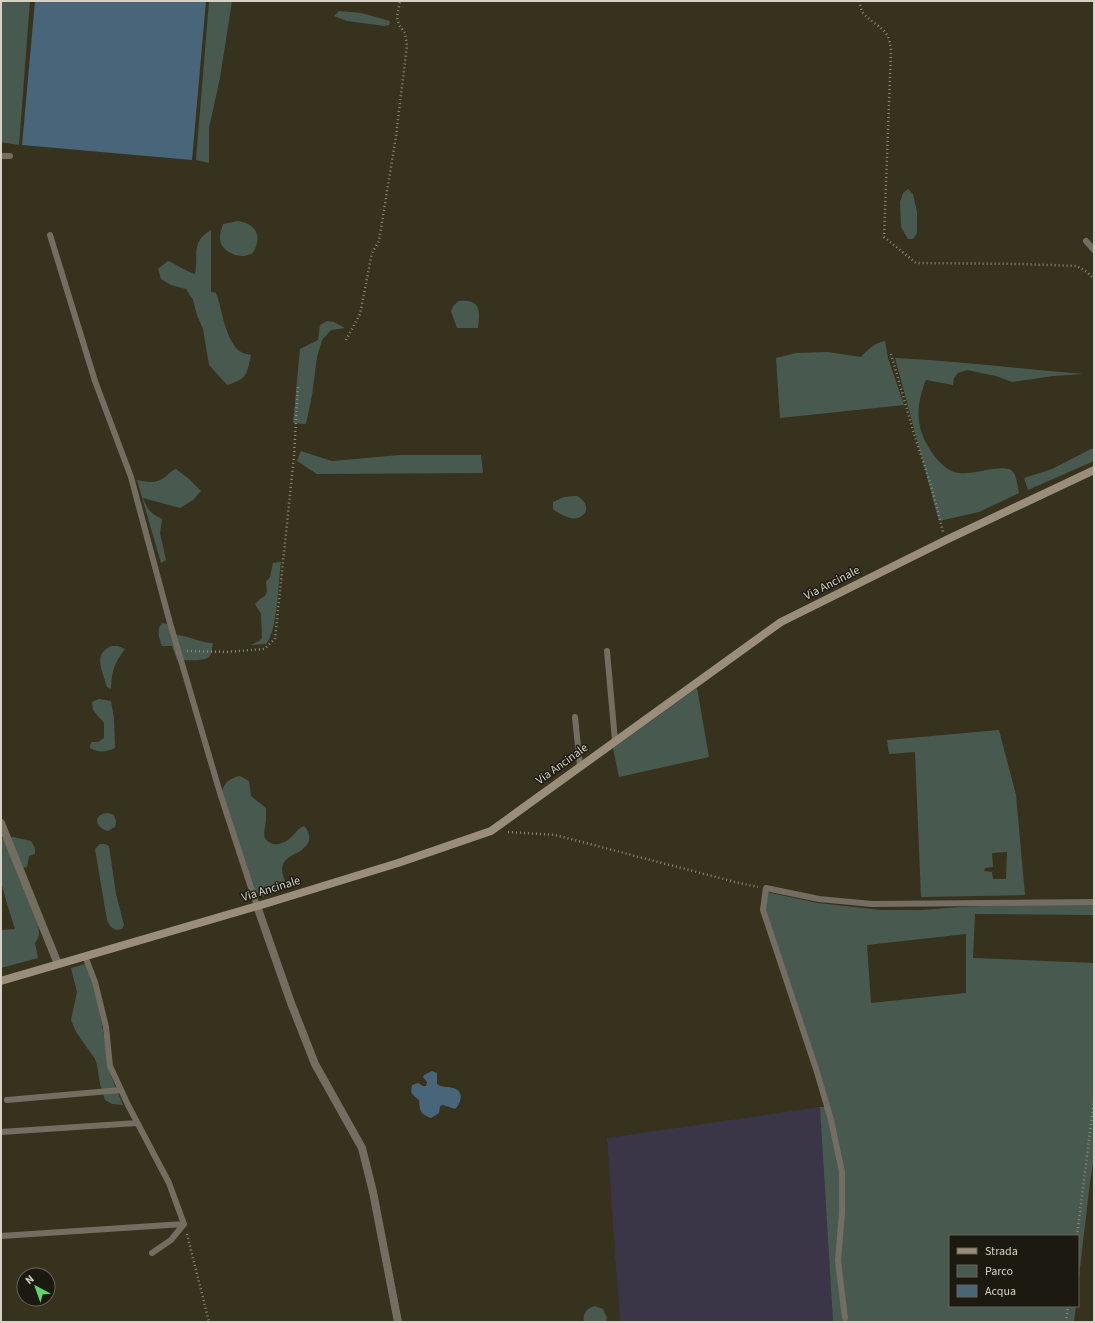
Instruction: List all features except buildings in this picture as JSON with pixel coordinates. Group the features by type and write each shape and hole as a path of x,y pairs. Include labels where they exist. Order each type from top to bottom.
{"main road":[{"name":"Via Ancinale","path":"1,981 398,863 491,831 781,622 946,540 1094,470"}],"street":[{"path":"1,823 58,964"},
{"path":"257,906 291,1003 315,1064 362,1148 373,1192 398,1322"}],"lane":[{"path":"1,156 10,156"},
{"path":"50,236 95,381 131,477 178,650 220,793 257,906"},
{"path":"1086,241 1094,250"},
{"path":"606,651 615,741"},
{"path":"575,717 580,766"},
{"path":"845,1318 838,1261 842,1213 842,1172 831,1120 817,1072 763,910 766,888 819,899 872,904 1094,902"},
{"path":"85,956 95,982 106,1027 110,1066 137,1123 169,1183 184,1224"},
{"path":"7,1100 121,1090"},
{"path":"1,1132 137,1123"},
{"path":"1,1236 184,1224"},
{"path":"152,1253 171,1240 184,1224"}],"path":[{"path":"346,340 360,314 372,253 379,241 396,136 407,45 405,33 399,25 397,17 400,1"},
{"path":"859,1 862,12 880,26 890,39 891,50 884,238 916,263 1077,266 1087,272 1094,279"},
{"path":"891,354 946,540"},
{"path":"178,650 226,652 264,649 275,638 294,456 298,386"},
{"path":"491,831 555,835 739,883 766,888"},
{"path":"1077,1235 1094,1100"},
{"path":"184,1224 209,1322"},
{"path":"1066,1322 1068,1307"}],"shaded area":[{"path":"820,1107 833,1322 620,1322 607,1138"}],"green space":[{"path":"1,1 30,1 19,145 1,142"},
{"path":"209,1 232,1 220,78 209,128 209,163 196,160"},
{"path":"339,11 361,13 390,21 389,25 384,26 347,21 334,16"},
{"path":"908,189 913,194 917,212 917,233 913,239 908,239 901,227 900,202 903,193"},
{"path":"238,221 250,225 256,232 257,242 252,254 243,256 235,255 227,251 220,241 223,224"},
{"path":"211,230 211,292 216,293 227,331 234,345 239,351 251,355 245,375 234,383 227,385 209,365 203,329 193,300 186,289 171,285 161,279 158,269 168,261 195,274 198,244 204,235"},
{"path":"459,301 472,302 478,307 478,328 457,328 451,311 454,305"},
{"path":"327,321 334,322 345,328 331,330 322,340 317,357 312,395 306,424 293,423 300,349 318,340 320,325"},
{"path":"885,341 888,358 904,405 780,418 776,358 796,353 828,352 861,357 866,351 878,343"},
{"path":"895,358 1083,374 1053,376 1012,382 996,376 967,370 958,373 954,378 953,385 926,380 920,400 919,421 926,443 936,458 948,469 954,472 968,473 996,468 1012,470 1016,479 1019,493 979,512 939,521"},
{"path":"1091,449 1094,449 1094,461 1028,490 1024,478 1052,469"},
{"path":"301,451 332,461 400,455 481,455 483,473 317,474 297,461"},
{"path":"176,469 201,491 193,500 180,508 143,498 150,511 162,519 160,533 166,560 161,563 137,480 148,482 159,481"},
{"path":"577,496 583,501 586,507 585,513 582,516 578,518 568,517 561,515 553,509 553,502 564,497"},
{"path":"281,562 277,605 270,637 266,644 251,645 262,638 261,614 255,604 265,596 267,591 266,582 270,577 273,563"},
{"path":"162,623 168,624 172,635 213,643 210,656 199,660 177,660 172,646 162,646 159,637 159,628"},
{"path":"111,646 118,646 125,649 114,668 111,689 107,687 101,669 100,659 105,650"},
{"path":"697,688 709,757 619,777 613,748"},
{"path":"99,699 111,701 114,718 115,748 96,751 90,748 90,745 92,742 98,742 104,738 104,723 93,710 92,702"},
{"path":"999,730 1016,795 1025,895 921,897 915,752 889,754 887,740","holes":["1007,852 1006,879 993,879 992,872 984,871 985,868 993,867 992,853"]},
{"path":"240,776 249,781 251,796 266,808 264,834 266,840 273,844 282,843 292,837 304,826 308,831 309,837 307,845 285,861 282,871 285,881 282,886 269,895 256,898 222,791 228,781"},
{"path":"108,813 114,815 116,822 115,827 108,831 100,827 97,821 100,816"},
{"path":"13,837 31,841 35,848 35,854 29,856 27,867 19,869 34,910 38,926 39,935 35,943 38,958 1,968 1,930 15,929 1,882 1,839"},
{"path":"100,844 109,846 116,894 124,925 122,929 116,930 111,927 107,920 95,849"},
{"path":"766,892 818,903 881,910 921,910 1094,902 1094,915 975,914 973,958 1094,963 1094,1157 1079,1276 1079,1235 949,1235 949,1307 1076,1307 1074,1322 833,1322 820,1107 827,1107 764,910","holes":["966,934 966,993 871,1003 867,945"]},
{"path":"85,964 91,977 100,1014 111,1076 123,1105 112,1104 105,1100 95,1059 76,1032 71,1020 77,992 71,968"},
{"path":"595,1306 603,1309 607,1318 606,1322 584,1322 586,1312"}],"water":[{"path":"35,1 206,1 192,160 22,145"},
{"path":"432,1071 437,1073 437,1084 457,1090 461,1097 459,1104 455,1109 443,1105 440,1106 439,1113 431,1118 423,1113 420,1109 419,1100 411,1092 412,1085 418,1083 426,1086 427,1082 423,1077"}]}
